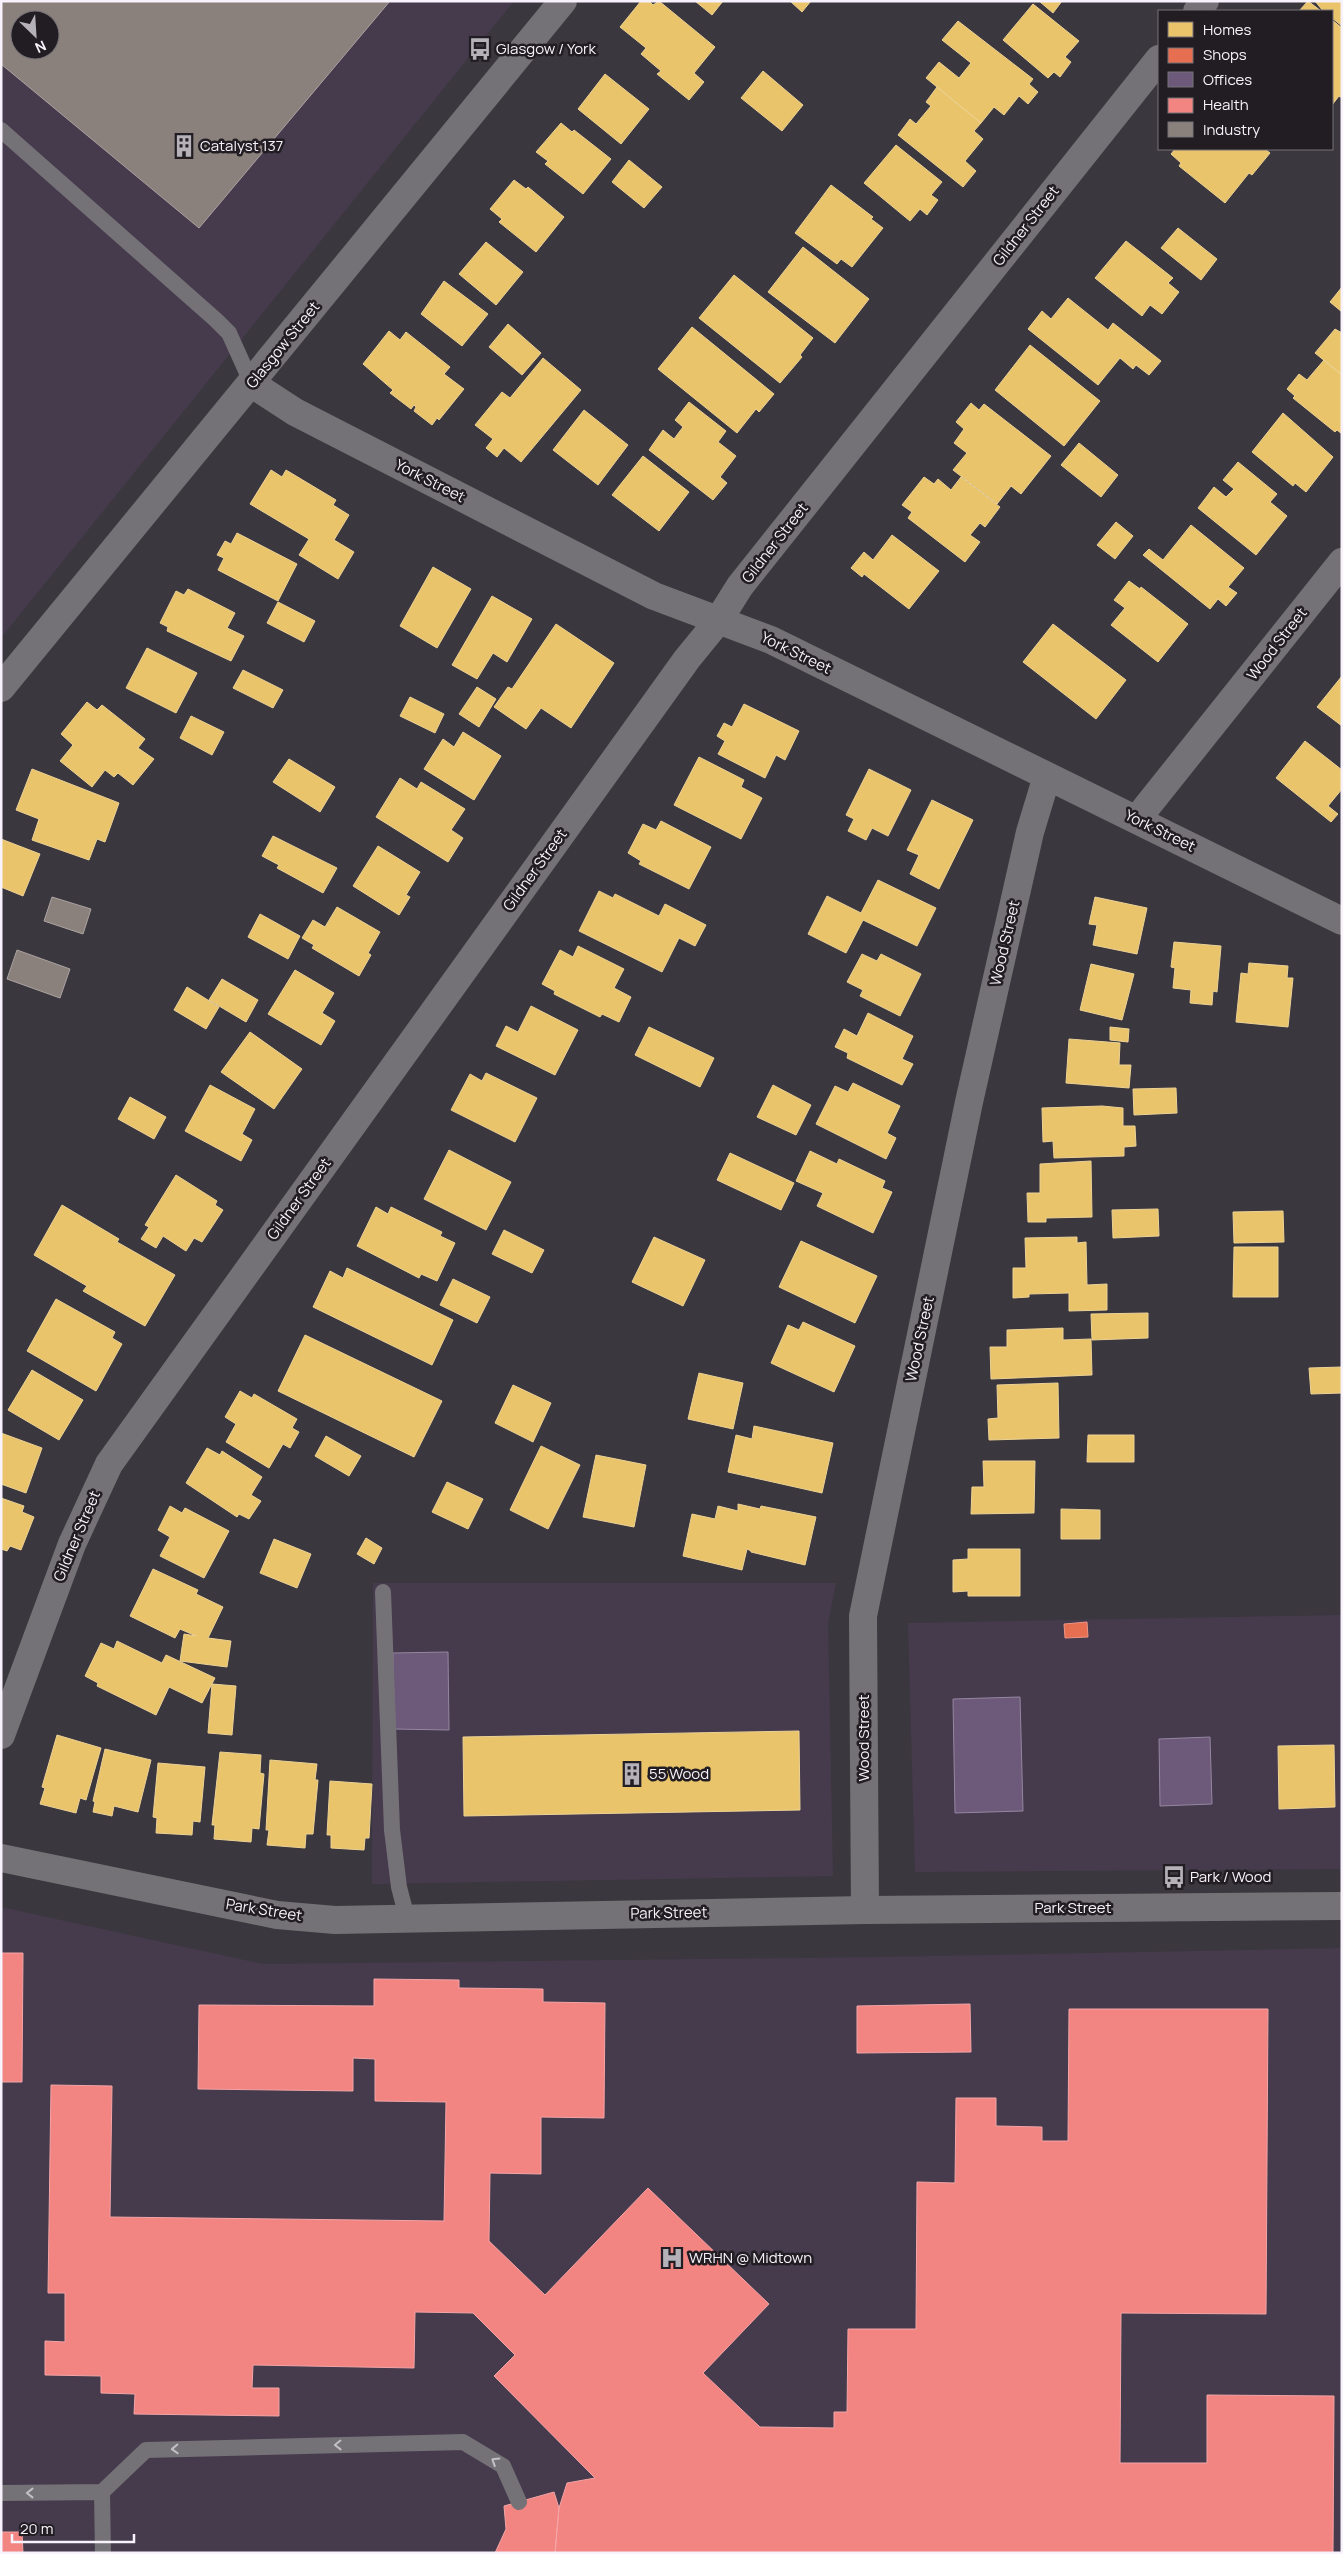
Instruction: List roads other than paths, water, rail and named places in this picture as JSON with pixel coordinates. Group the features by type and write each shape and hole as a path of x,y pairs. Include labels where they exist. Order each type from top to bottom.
{"street":[{"name":"Glasgow Street","path":"1,688 252,384 563,1"},
{"name":"Gildner Street","path":"1,1736 72,1544 109,1464 686,659 718,621 740,586 1158,60"},
{"name":"York Street","path":"252,384 295,412 646,591 718,621 771,640 1342,921"},
{"name":"Wood Street","path":"1138,819 1342,562"},
{"name":"Wood Street","path":"866,1910 863,1616 969,1102 1030,832 1047,776"},
{"name":"Park Street","path":"1,1858 277,1915 335,1920 866,1910 1342,1906"}],"lane":[{"path":"1,130 229,333 252,384"},
{"path":"383,1592 392,1830 399,1887 407,1918"},
{"path":"1,2493 102,2492 146,2450 464,2442 503,2466 519,2502"},
{"path":"102,2492 103,2553"}],"place":[{"name":"Glasgow / York","path":"480,49"},
{"name":"Catalyst 137","path":"184,146"},
{"name":"55 Wood","path":"632,1774"},
{"name":"Park / Wood","path":"1174,1877"},
{"name":"WRHN @ Midtown","path":"672,2258"}]}
